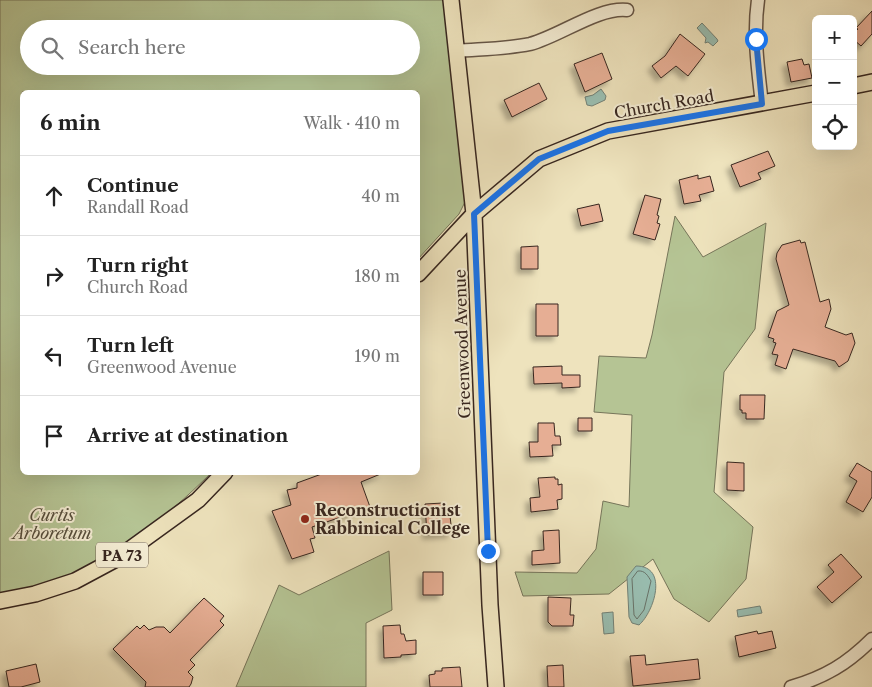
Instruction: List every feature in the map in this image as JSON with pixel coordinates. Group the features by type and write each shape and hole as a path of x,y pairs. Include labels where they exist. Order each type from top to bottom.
{"main road":[{"name":"Greenwood Avenue","path":"451,0 474,214 490,605 496,687"},
{"path":"857,85 872,82"},
{"name":"Church Road","path":"420,272 474,214 539,159 608,131 812,94"},
{"name":"PA 73","path":"0,602 35,594 76,581 118,558 198,500 222,475"}],"street":[{"path":"758,0 756,50 762,104"},
{"path":"457,51 529,44 560,33 603,13 617,9 627,10"},
{"path":"790,687 818,678 844,665 872,639"}],"green space":[{"name":"Curtis Arboretum","path":"0,0 444,0 465,202 459,214 420,257 420,90 20,90 20,475 209,475 155,523 113,552 69,575 39,586 0,595"},
{"path":"675,216 703,257 766,223 755,329 724,372 714,492 753,527 746,579 709,622 674,599 653,559 609,594 523,596 515,572 577,573 596,549 603,501 629,507 632,415 594,412 599,356 646,358"},
{"path":"389,551 392,610 366,623 366,687 236,687 279,585 299,595"}],"water":[{"path":"702,23 718,41 713,46 708,42 705,43 706,38 697,28"},
{"path":"601,89 606,96 605,100 592,106 587,105 585,97 593,95"},
{"path":"636,566 646,568 652,573 656,591 650,610 639,625 632,623 629,617 627,577"},
{"path":"760,606 762,613 738,617 737,610"},
{"path":"613,612 614,633 604,634 602,613"}],"building":[{"path":"872,11 872,34 861,46 857,42 857,27"},
{"path":"680,34 705,54 688,76 676,66 661,78 652,66 665,56"},
{"path":"602,53 612,79 585,92 574,64"},
{"path":"802,59 804,65 809,64 812,78 791,82 787,62"},
{"path":"539,83 547,99 512,117 504,100"},
{"path":"768,151 775,166 758,173 761,179 740,187 731,165"},
{"path":"698,175 698,179 710,176 714,191 699,195 701,201 684,204 679,180"},
{"path":"645,195 661,199 657,215 659,216 657,223 660,224 655,240 633,234"},
{"path":"599,204 603,221 581,226 577,209"},
{"path":"800,240 801,243 805,242 820,302 829,299 831,309 825,327 846,335 852,333 855,343 848,361 839,367 835,361 793,349 786,369 775,365 778,355 772,354 776,343 773,342 774,339 768,337 777,311 789,305 776,259 777,253 782,245"},
{"path":"538,246 538,269 521,269 521,247"},
{"path":"536,304 558,304 558,336 536,336"},
{"path":"562,366 562,375 580,375 580,387 562,388 562,383 534,384 533,367"},
{"path":"740,395 765,395 764,419 746,419 746,413 742,413 742,410 740,410"},
{"path":"578,418 592,418 592,431 578,431"},
{"path":"538,423 554,423 555,436 560,436 561,445 552,445 553,456 530,457 529,442 538,442"},
{"path":"727,462 744,463 744,491 727,490"},
{"path":"857,463 872,472 872,497 863,512 846,502 857,481 849,476"},
{"name":"Reconstructionist Rabbinical College","path":"319,475 378,475 361,482 370,507 312,527 315,538 310,539 314,552 292,559 272,511 291,505 287,490 297,488 297,483"},
{"path":"555,477 555,479 558,479 558,485 562,484 562,499 557,500 558,509 531,512 530,498 540,497 538,478"},
{"path":"443,503 444,516 450,516 452,533 427,535 425,504"},
{"path":"559,530 560,563 532,565 532,551 544,550 543,531"},
{"path":"841,554 862,577 832,603 817,587 834,572 828,565"},
{"path":"423,572 443,572 443,595 423,595"},
{"path":"548,597 571,598 570,615 574,615 573,626 552,626 548,622"},
{"path":"204,598 224,616 220,621 224,625 190,660 195,665 188,672 193,677 191,684 189,687 145,687 146,682 113,649 137,626 140,629 144,625 149,630 156,627 164,627 170,633"},
{"path":"400,625 401,634 404,634 406,641 416,640 416,654 384,658 383,626"},
{"path":"757,631 758,634 772,631 776,648 739,657 735,636"},
{"path":"645,655 646,665 698,659 700,679 633,686 630,656"},
{"path":"36,664 40,682 21,687 9,687 6,671"},
{"path":"563,665 564,687 548,687 547,666"},
{"path":"460,667 462,687 430,687 429,675 435,674 435,671 442,671 442,668"}],"place":[{"name":"Reconstructionist Rabbinical College","path":"305,519"}],"route":[{"path":"488,551 474,214 539,159 608,131 762,104 756,39"}]}
